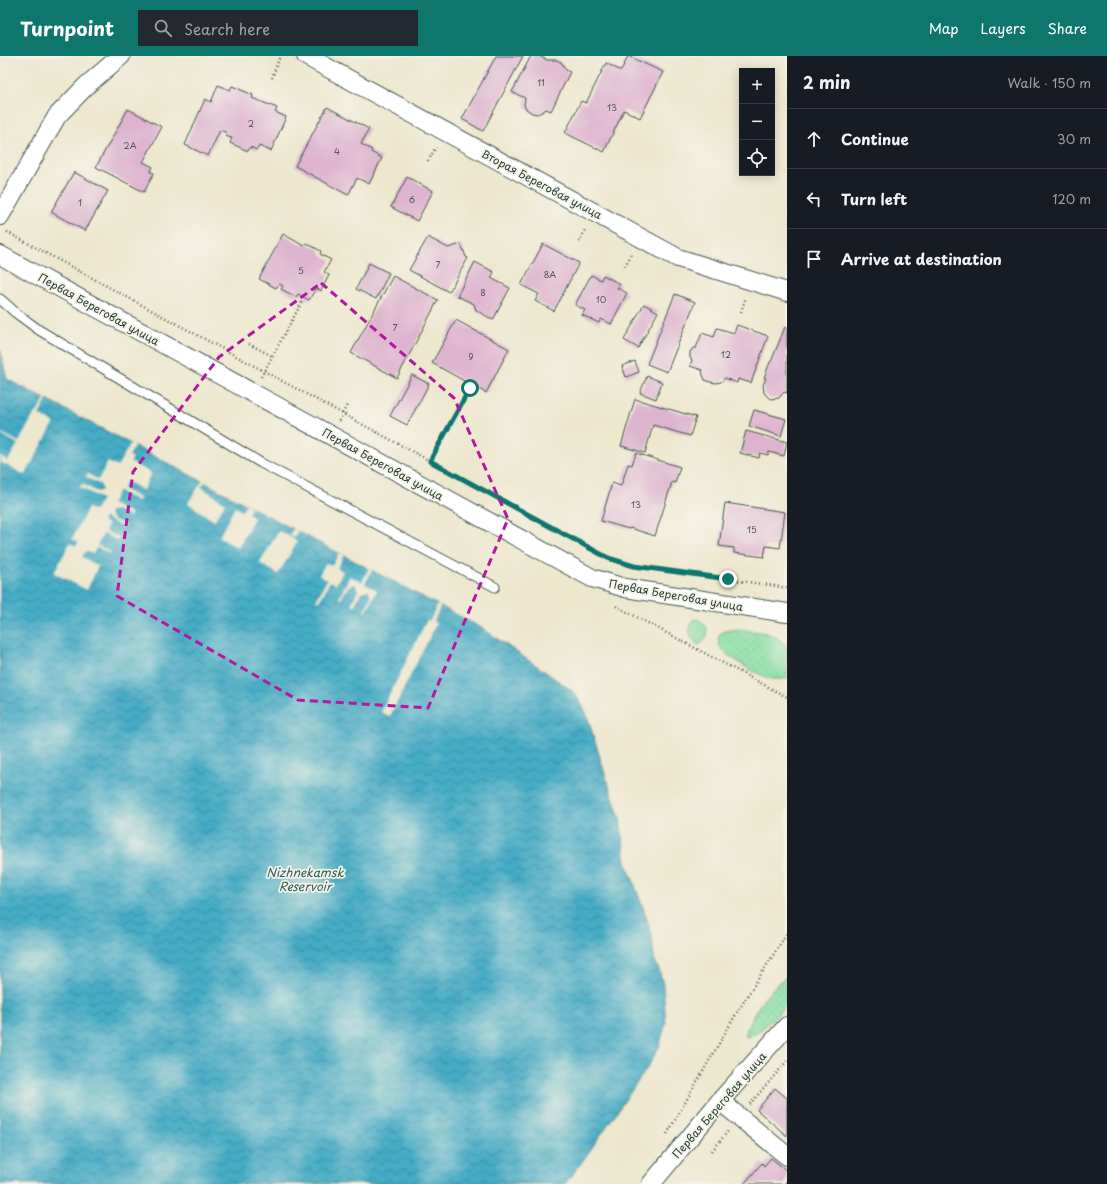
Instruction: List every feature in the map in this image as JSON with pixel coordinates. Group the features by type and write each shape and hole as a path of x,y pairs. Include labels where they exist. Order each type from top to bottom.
{"street":[{"path":"3,224 57,116 87,85 121,56"},
{"name":"Вторая Береговая улица","path":"306,56 678,258 787,292"},
{"name":"Первая Береговая улица","path":"0,255 592,578 625,588 787,613"},
{"name":"Первая Береговая улица","path":"651,1184 720,1101 787,1026"},
{"path":"720,1101 787,1156"}],"lane":[{"path":"0,299 16,313 40,330 261,463 495,587"}],"path":[{"path":"272,78 280,56"},
{"path":"3,224 608,558 634,566 787,588"},
{"path":"268,363 302,302"},
{"path":"249,344 272,356"},
{"path":"430,461 470,388"},
{"path":"663,1140 736,1014 787,934"}],"highlighted area":[{"path":"321,283 454,398 508,519 428,708 298,700 117,596 133,472 219,357"}],"green space":[{"path":"696,619 704,624 707,631 706,639 699,645 693,640 689,629 690,625"},
{"path":"739,629 766,633 776,637 787,646 787,679 770,679 749,669 728,655 720,647 718,639 720,634 725,631"},
{"path":"787,977 787,1003 763,1028 748,1037 746,1036 750,1022 761,1003 781,980"}],"water":[{"name":"Nizhnekamsk Reservoir","path":"0,349 7,379 482,628 570,689 580,701 587,715 620,818 626,861 652,935 654,958 663,984 666,1023 659,1047 648,1067 565,1184 0,1184"}],"pier":[{"path":"46,397 48,398 39,415 54,423 25,475 1,462 2,460 0,456 8,461 18,444 1,433 19,442 35,413 37,413"},
{"path":"131,443 135,445 129,456 133,458 130,462 151,473 143,490 128,482 123,485 124,490 139,498 138,501 118,491 111,504 131,514 130,517 117,510 110,511 109,513 112,519 125,525 124,528 104,517 102,521 108,524 105,531 119,538 118,541 104,533 97,545 111,552 110,554 97,547 93,554 86,551 82,557 98,566 87,590 54,573 70,543 76,546 78,542 72,539 88,508 95,511 102,499 80,487 82,484 97,492 101,491 101,485 86,477 88,474 98,480 108,462 117,467"},
{"path":"203,480 205,482 201,487 225,503 214,521 188,503"},
{"path":"246,504 251,507 248,514 254,518 238,548 219,537 235,507 242,511"},
{"path":"294,528 298,531 293,539 297,542 278,574 260,563 279,531 292,538 293,536 290,534"},
{"path":"339,553 344,555 337,568 343,571 336,584 330,581 319,602 316,601 327,580 319,575 326,563 332,566"},
{"path":"369,568 372,570 365,584 377,590 366,612 364,611 371,597 368,590 361,592 354,606 351,604 358,591 356,585 354,584 348,586 341,599 339,598 350,576 362,582"},
{"path":"438,604 441,605 433,622 436,624 390,716 381,712 427,620 430,621"}],"building":[{"path":"496,56 523,56 483,131 462,119"},
{"path":"531,56 539,56 547,60 556,60 561,62 566,70 570,72 551,111 546,109 537,114 532,113 525,108 525,98 512,92"},
{"path":"628,56 663,72 640,118 624,110 604,152 565,133 581,101 586,103 606,63 621,71"},
{"path":"218,85 230,90 232,86 253,95 252,98 277,108 275,112 286,117 271,151 259,146 257,150 250,147 248,151 230,143 232,138 225,136 227,133 220,130 208,156 185,145 205,99 211,102"},
{"path":"327,107 369,129 361,144 382,158 369,184 357,178 348,195 295,166"},
{"path":"128,109 162,127 143,162 153,167 150,172 154,173 144,192 96,167"},
{"path":"74,172 108,191 85,231 51,212"},
{"path":"407,177 433,191 417,221 391,207"},
{"path":"283,234 304,246 306,243 321,251 320,254 331,260 324,272 329,275 321,291 316,288 309,300 298,294 296,297 281,289 283,286 279,284 276,288 259,279"},
{"path":"428,237 448,248 461,244 466,257 468,258 449,292 409,270"},
{"path":"543,244 579,263 554,311 535,301 539,294 521,285"},
{"path":"475,262 494,272 491,278 510,288 493,320 476,310 474,304 457,296"},
{"path":"369,263 389,273 376,299 356,289"},
{"path":"591,275 601,280 603,275 620,284 617,288 627,293 611,324 601,319 599,323 582,315 585,310 575,305"},
{"path":"393,276 438,300 397,378 351,353"},
{"path":"675,294 695,302 667,372 647,364"},
{"path":"644,304 658,312 638,348 624,340"},
{"path":"456,320 509,349 486,393 432,363"},
{"path":"737,325 768,336 751,383 738,379 737,383 725,378 721,382 716,383 705,380 702,370 690,366 692,360 690,358 690,352 693,348 696,348 702,333 714,337 717,328 734,333"},
{"path":"785,327 787,328 787,393 784,392 779,398 770,399 764,393 763,385 766,378 764,378"},
{"path":"635,361 639,372 626,377 622,366"},
{"path":"412,375 429,384 407,425 390,416"},
{"path":"647,376 662,382 656,399 640,393"},
{"path":"635,399 696,417 690,436 653,425 645,453 621,446"},
{"path":"754,410 786,419 781,436 749,426"},
{"path":"746,431 787,442 784,456 769,452 768,455 760,453 759,458 740,453"},
{"path":"636,453 680,467 675,483 672,482 655,536 601,521 612,483 621,486 628,464 632,465"},
{"path":"725,503 785,512 780,548 766,546 764,557 734,553 734,548 719,546"},
{"path":"775,1088 787,1098 787,1136 757,1110"},
{"path":"771,1158 787,1171 786,1184 744,1184 762,1163 764,1166"}],"route":[{"path":"470,388 430,461 608,558 634,566 728,579"}]}
